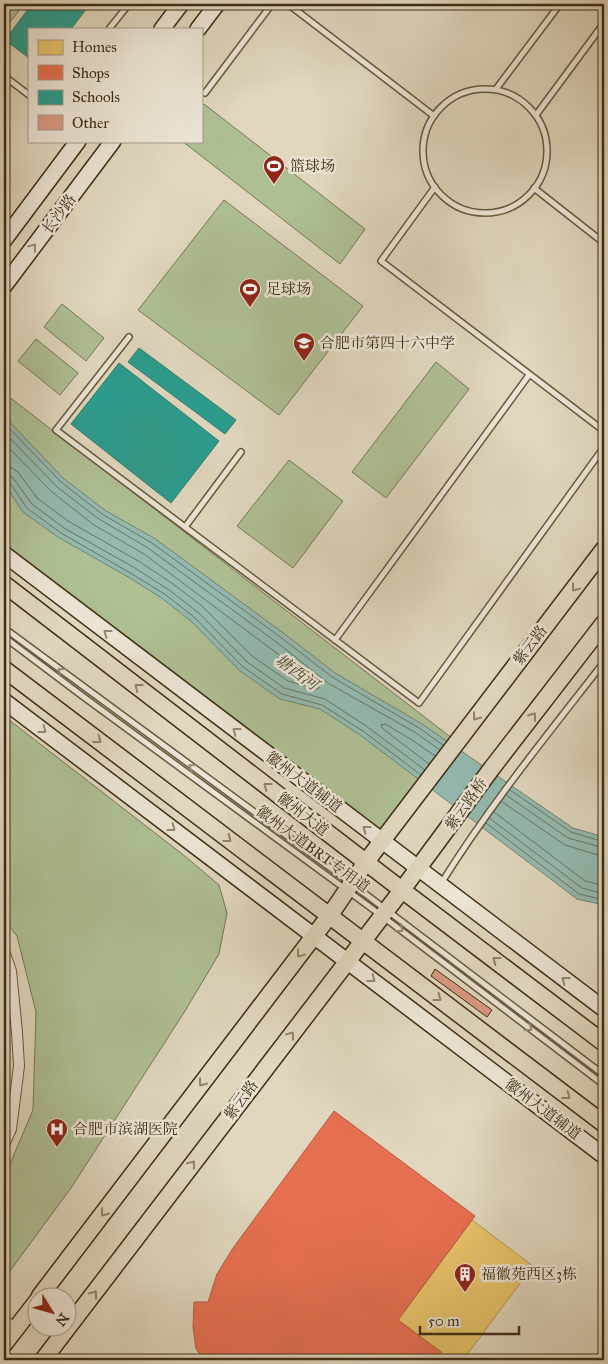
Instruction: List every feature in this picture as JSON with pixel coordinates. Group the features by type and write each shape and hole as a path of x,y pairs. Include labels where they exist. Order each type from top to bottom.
{"main road":[{"name":"紫云路","path":"382,842 604,549"},
{"name":"徽州大道","path":"4,584 402,890 604,1042"},
{"name":"紫云路桥","path":"440,840 492,768 604,623"},
{"path":"4,669 604,1124"},
{"name":"紫云路","path":"43,1360 440,840"},
{"path":"48,1286 330,915 382,842"},
{"path":"4,1344 10,1324 28,1309"}],"street":[{"path":"163,28 181,4"},
{"path":"199,28 217,4"},
{"name":"长沙路","path":"4,240 77,142"},
{"name":"长沙路","path":"4,286 112,142"},
{"name":"徽州大道辅道","path":"4,554 604,1009"},
{"name":"徽州大道辅道","path":"4,701 604,1156"},
{"path":"4,951 11,971 20,1066 9,1106 11,1129 4,1145"}],"lane":[{"path":"110,28 128,4"},
{"path":"205,93 272,4"},
{"path":"288,4 434,116"},
{"path":"496,89 560,4"},
{"path":"536,115 604,24"},
{"path":"4,76 28,94"},
{"path":"475,89 496,89 516,96 536,115 543,128 547,148 544,169 534,188 519,203 500,211 481,213 461,208 444,198 431,183 424,164 425,135 428,125 439,108 455,96 475,89"},
{"path":"435,187 381,260 604,431"},
{"path":"534,188 604,244"},
{"path":"129,336 56,430 419,703 604,447"},
{"path":"335,640 529,375"},
{"path":"185,527 241,452"},
{"name":"徽州大道BRT专用道","path":"4,628 349,887 604,1075"},
{"name":"徽州大道BRT专用道","path":"4,637 81,695 349,887"},
{"path":"440,885 476,830 604,662"},
{"name":"徽州大道BRT专用道","path":"384,913 604,1085"}],"green space":[{"path":"4,4 24,4 4,30"},
{"name":"篮球场","path":"204,104 365,229 340,264 183,142 202,142 202,106"},
{"name":"足球场","path":"224,200 363,306 279,415 138,310"},
{"path":"62,304 104,338 86,361 44,327"},
{"path":"36,339 78,373 60,395 18,361"},
{"path":"436,362 469,389 386,498 352,472"},
{"path":"4,393 457,742 382,842 4,554"},
{"path":"289,460 343,501 293,568 237,526"},
{"name":"合肥市滨湖医院","path":"4,716 186,857 219,885 227,913 219,954 185,1011 71,1188 4,1279 4,1178 33,1110 36,1012 17,936 4,920"}],"water":[{"name":"塘西河","path":"4,416 64,479 106,511 154,538 335,673 422,724 573,828 604,837 604,905 577,899 360,735 320,709 280,699 240,671 191,621 163,599 58,537 23,512 4,483"}],"building: Homes":[{"name":"福徽苑西区3栋","path":"472,1220 533,1266 463,1360 452,1360 398,1320"}],"building: Shops":[{"path":"334,1111 475,1216 398,1320 441,1352 436,1358 439,1360 218,1360 215,1353 204,1359 196,1349 193,1327 194,1302 208,1302 217,1274 233,1248"}],"building: Schools":[{"path":"32,4 90,4 72,28 28,28 28,57 5,40"},
{"path":"139,348 236,420 225,434 128,362"},
{"path":"119,363 219,441 171,503 71,424"}],"building: Other":[{"path":"435,969 492,1010 487,1017 431,976"}],"place":[{"name":"篮球场","path":"274,185"},
{"name":"足球场","path":"250,308"},
{"name":"合肥市第四十六中学","path":"304,362"},
{"name":"合肥市滨湖医院","path":"57,1148"},
{"name":"福徽苑西区3栋","path":"465,1293"}]}
